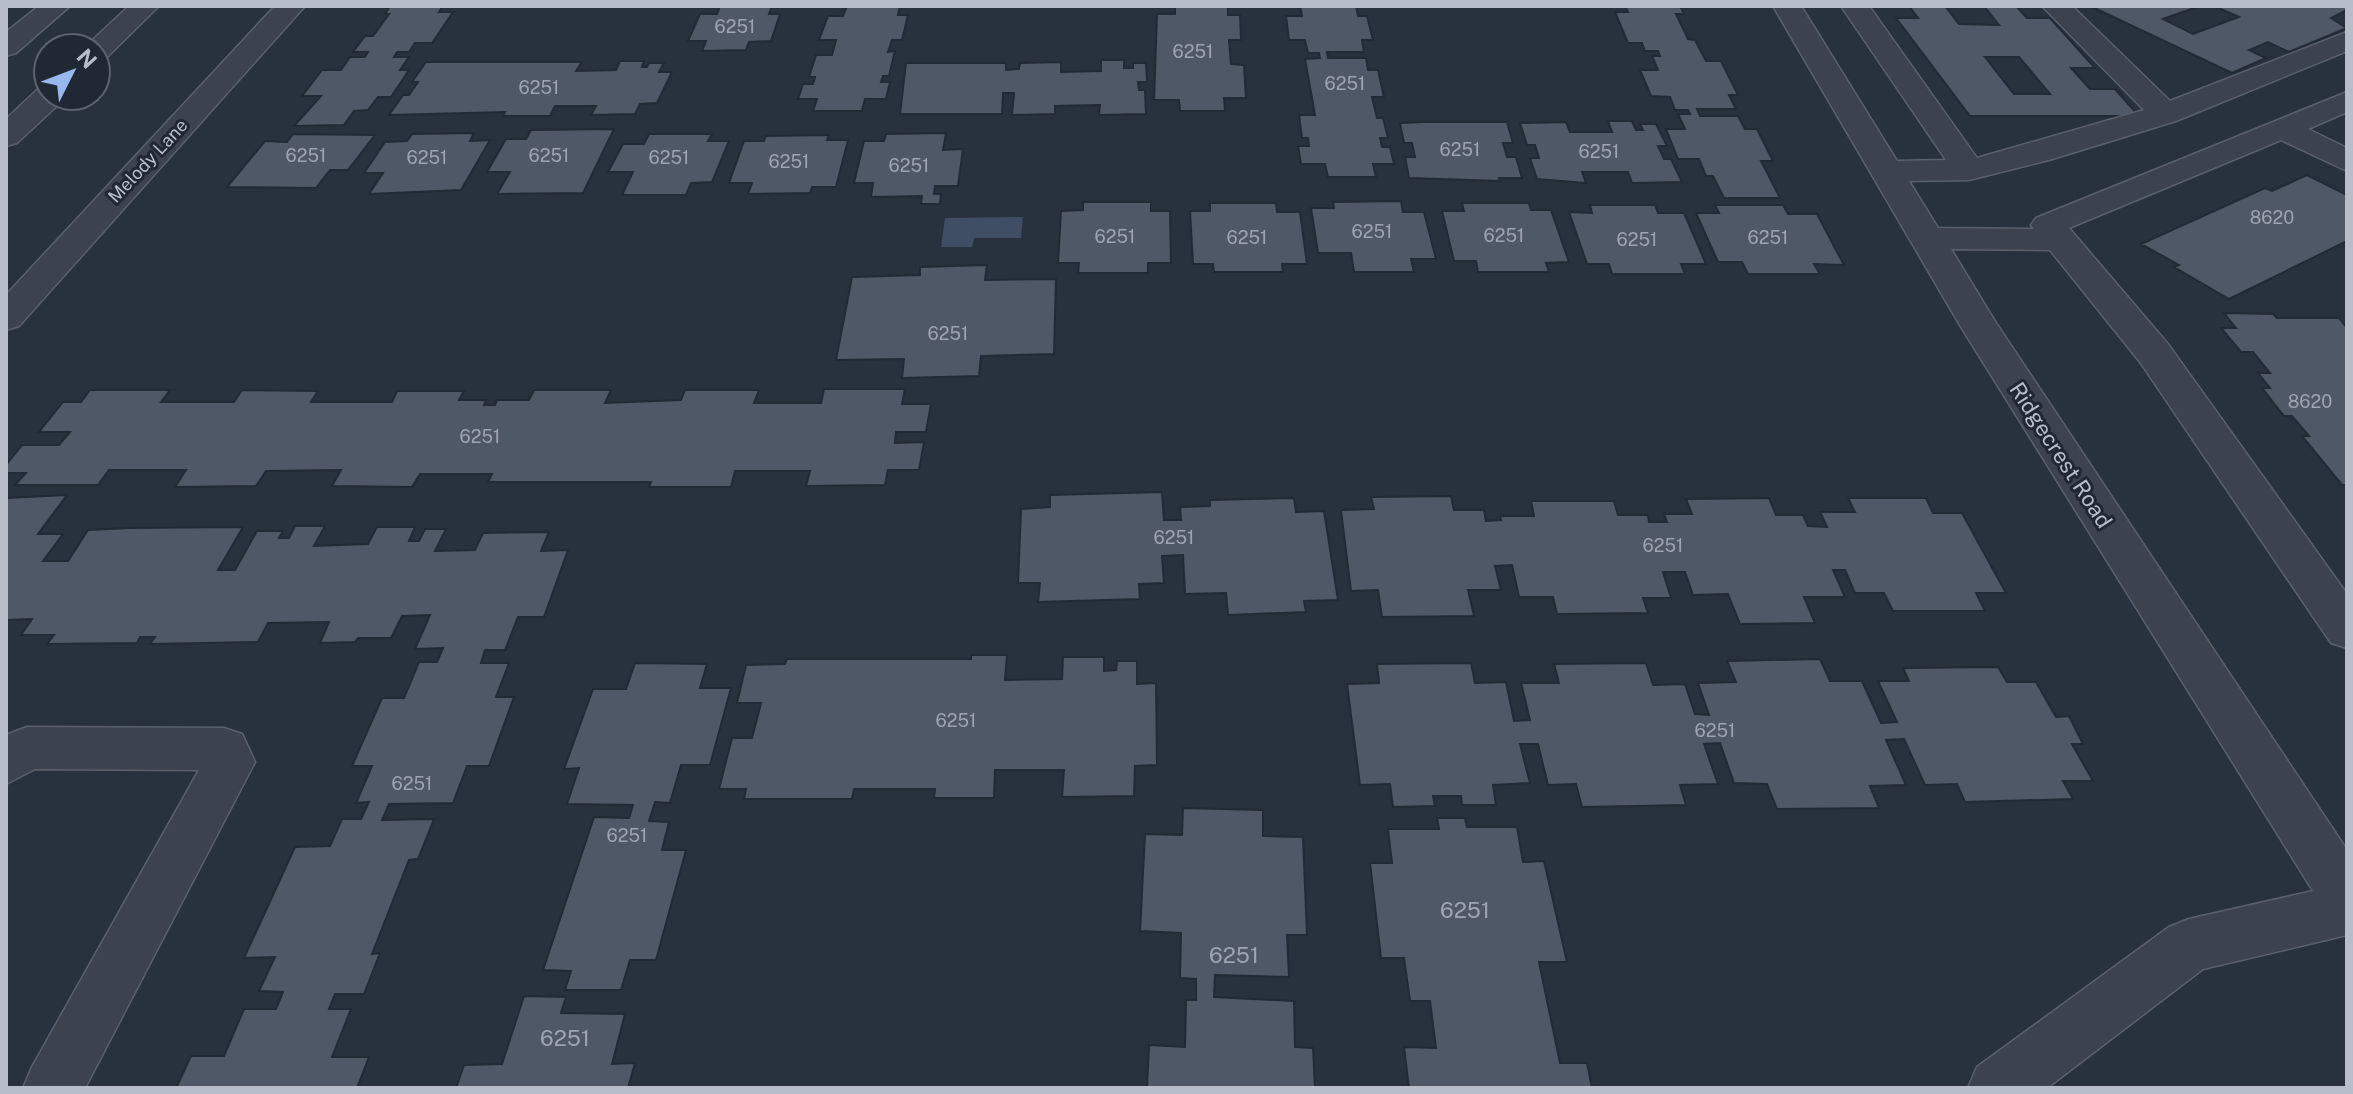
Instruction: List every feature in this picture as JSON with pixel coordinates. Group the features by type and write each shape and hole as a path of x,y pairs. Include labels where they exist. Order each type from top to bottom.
{"street":[{"path":"6,47 56,6"},
{"path":"112,37 145,6"},
{"name":"Melody Lane","path":"10,309 291,6"},
{"name":"Ridgecrest Road","path":"1787,6 2052,441 2347,897"},
{"path":"1855,6 1969,170"},
{"path":"2056,6 2165,114"},
{"path":"1888,171 1969,170 2038,153 2165,114 2347,41"},
{"path":"2347,101 2048,225 2154,353 2347,630"},
{"path":"6,136 32,112"},
{"path":"2284,129 2347,161"},
{"path":"1928,238 2060,240"},
{"path":"6,762 27,748 42,748 224,749 230,762 53,1088"},
{"path":"1998,1088 2189,946 2347,909"}],"water":[{"path":"1023,217 1021,238 974,238 972,247 941,247 945,218"}],"building":[{"path":"390,6 443,6 439,12 453,12 432,43 415,43 409,52 397,52 394,57 409,57 400,70 409,70 391,97 378,97 368,110 354,111 344,125 294,126 321,96 302,96 322,70 341,70 350,57 365,57 368,52 353,52 365,36 373,36 389,14 385,14"},
{"path":"720,6 772,6 769,14 780,14 771,41 749,42 746,50 702,51 706,41 688,41 700,14 717,14"},
{"path":"847,6 900,6 898,15 908,15 902,40 892,40 888,52 895,51 889,76 883,76 881,82 890,82 886,99 865,99 862,111 813,111 817,99 798,99 803,84 813,84 815,77 809,77 816,55 832,55 836,40 819,40 828,16 843,16"},
{"path":"1175,6 1228,6 1228,15 1240,15 1241,40 1229,40 1231,64 1244,65 1246,98 1224,98 1225,111 1180,111 1179,100 1154,100 1157,14 1175,14"},
{"path":"1300,6 1356,6 1358,16 1367,16 1373,40 1362,40 1364,52 1327,52 1328,58 1366,58 1368,70 1378,70 1384,97 1372,97 1377,118 1383,118 1388,138 1380,138 1382,147 1390,147 1394,164 1373,164 1376,177 1328,177 1325,164 1301,164 1298,146 1309,146 1308,138 1302,138 1299,115 1315,115 1305,59 1320,58 1319,53 1308,53 1305,40 1289,40 1286,16 1302,16"},
{"path":"1625,6 1680,6 1684,14 1676,14 1688,39 1695,40 1706,61 1721,61 1738,95 1729,95 1736,109 1697,109 1700,116 1738,116 1745,129 1757,129 1773,161 1761,161 1780,198 1724,198 1713,176 1706,176 1699,159 1678,159 1666,129 1685,129 1678,114 1690,114 1688,110 1675,110 1670,97 1651,96 1640,70 1658,70 1652,56 1660,56 1658,51 1645,51 1642,43 1628,43 1615,12 1628,12"},
{"path":"1909,6 1945,6 1959,24 1999,25 1984,6 2016,6 2027,18 2050,18 2095,68 2071,68 2090,89 2115,89 2139,116 1970,116 1896,18 1918,18","holes":["1985,57 2019,57 2050,94 2014,94"]},
{"path":"2090,6 2200,6 2163,19 2193,34 2239,17 2214,6 2347,6 2347,10 2331,18 2347,28 2289,52 2268,42 2249,50 2266,58 2232,73"},
{"path":"1101,60 1124,60 1124,68 1133,68 1133,63 1146,63 1147,82 1138,82 1139,90 1145,90 1146,114 1099,115 1100,105 1055,106 1055,114 1012,115 1014,93 1003,93 1002,114 900,114 906,63 1006,63 1006,70 1019,69 1020,63 1061,62 1061,72 1101,71"},
{"path":"620,61 644,61 642,67 647,67 649,63 664,63 659,72 672,72 657,103 640,104 635,114 591,115 596,106 555,106 550,116 503,116 505,112 389,115 403,95 409,95 418,82 412,82 426,62 582,62 576,71 616,70"},
{"path":"1608,121 1632,121 1636,130 1643,130 1640,124 1656,124 1667,146 1658,146 1664,159 1671,159 1682,182 1632,183 1628,172 1582,172 1586,183 1537,179 1530,158 1539,158 1535,145 1527,145 1520,123 1566,122 1570,132 1612,132"},
{"path":"1507,122 1513,143 1503,143 1507,157 1516,157 1522,178 1499,178 1500,181 1409,178 1405,157 1415,157 1412,143 1404,143 1400,123"},
{"path":"614,129 583,193 497,194 510,172 487,172 506,139 526,139 531,130"},
{"path":"474,133 470,141 490,140 461,190 369,194 383,173 364,173 385,142 407,141 412,134"},
{"path":"946,133 943,150 963,149 958,186 935,186 934,194 941,194 940,204 921,204 922,196 871,197 873,183 854,183 864,141 884,141 886,134"},
{"path":"293,134 375,135 348,170 330,170 316,188 227,187 265,141 287,142"},
{"path":"649,134 712,134 708,141 729,141 712,182 691,183 686,195 622,195 633,172 608,172 623,144 644,144"},
{"path":"829,135 827,140 848,140 836,187 812,187 810,193 748,194 752,183 729,183 744,141 764,141 766,136"},
{"path":"2307,175 2347,195 2347,241 2229,299 2141,244 2265,188 2272,191"},
{"path":"1401,201 1403,212 1424,212 1436,259 1411,259 1414,272 1354,272 1351,253 1318,253 1311,208 1334,208 1333,202"},
{"path":"1083,202 1151,202 1151,211 1170,211 1171,263 1148,263 1148,273 1078,273 1079,263 1058,263 1061,211 1083,210"},
{"path":"1210,203 1276,203 1277,212 1300,212 1307,264 1282,264 1283,272 1214,272 1213,264 1193,264 1190,211 1210,211"},
{"path":"1462,203 1529,203 1531,210 1551,210 1569,262 1546,263 1549,272 1478,272 1476,261 1454,261 1442,211 1464,211"},
{"path":"1590,205 1655,205 1658,213 1684,213 1706,264 1681,264 1685,274 1612,274 1609,264 1587,264 1569,212 1592,213"},
{"path":"1715,205 1783,205 1788,214 1817,214 1844,265 1814,264 1820,274 1748,274 1742,262 1718,262 1696,213 1719,213"},
{"path":"987,265 985,280 1056,279 1054,354 981,356 979,376 902,378 904,359 836,360 852,277 920,275 920,267"},
{"path":"2224,313 2273,314 2277,318 2339,318 2347,328 2347,485 2342,485 2302,436 2309,436 2292,416 2284,416 2262,388 2270,388 2258,373 2270,373 2253,352 2241,352 2221,328 2236,328"},
{"path":"824,389 905,389 902,404 931,404 926,432 896,432 895,443 924,442 919,470 888,470 885,485 806,486 810,471 735,471 731,487 649,487 651,482 488,482 492,474 420,474 412,487 332,486 341,470 266,471 256,486 175,487 186,470 109,470 98,485 15,485 26,473 6,473 6,465 22,445 59,445 70,432 39,432 63,402 81,402 90,390 170,390 161,402 234,402 242,390 318,391 311,402 392,402 397,391 464,391 459,400 486,400 484,405 495,405 497,400 529,400 534,390 611,390 605,403 681,400 685,390 759,390 754,403 821,403"},
{"path":"1162,492 1164,520 1181,520 1180,507 1210,506 1210,500 1294,498 1296,512 1324,511 1338,600 1304,601 1306,612 1228,615 1226,593 1185,594 1183,555 1162,556 1164,583 1139,584 1140,599 1038,602 1040,583 1018,583 1021,509 1050,507 1050,495"},
{"path":"67,495 38,534 63,534 43,561 68,561 88,530 129,528 243,527 218,570 235,570 257,531 283,531 279,538 289,538 295,526 325,526 314,546 368,544 377,527 415,527 409,541 419,541 425,529 446,529 435,551 475,550 483,533 549,532 541,551 568,550 544,617 518,617 505,650 485,650 481,663 509,663 496,697 514,697 489,766 467,766 453,803 389,804 382,820 434,819 418,859 409,860 372,954 380,953 364,994 335,994 329,1009 351,1009 332,1057 369,1057 357,1088 176,1088 191,1056 224,1056 244,1009 276,1009 283,992 259,991 275,957 244,958 295,847 330,846 342,819 361,819 369,802 356,803 372,766 352,766 382,698 404,698 419,662 437,662 443,648 415,649 430,615 402,616 391,638 358,638 355,642 320,643 329,622 268,623 258,642 150,644 155,637 140,637 137,643 47,644 54,635 21,635 32,619 6,620 6,498"},
{"path":"1451,496 1454,510 1484,510 1486,521 1501,520 1500,516 1534,516 1531,501 1614,501 1618,515 1648,515 1649,522 1667,522 1664,514 1692,514 1686,499 1769,498 1776,515 1803,515 1808,526 1827,527 1820,512 1855,512 1848,498 1926,498 1933,513 1962,513 2006,593 1976,593 1985,611 1893,611 1884,593 1855,593 1845,570 1833,570 1845,597 1804,597 1815,623 1740,624 1728,594 1693,595 1685,572 1663,572 1671,598 1643,598 1648,613 1557,614 1553,597 1519,597 1512,565 1495,566 1501,590 1468,590 1474,616 1382,617 1378,590 1351,591 1341,510 1374,509 1371,497"},
{"path":"971,655 1007,655 1005,680 1062,679 1063,657 1104,657 1104,671 1116,670 1117,661 1137,661 1137,684 1156,683 1157,765 1135,766 1134,796 1062,797 1064,770 995,770 994,798 934,798 935,789 854,789 852,799 744,799 746,789 719,789 732,738 752,738 761,703 737,703 746,665 785,664 787,659 971,659"},
{"path":"1820,659 1830,681 1862,681 1881,723 1897,722 1878,681 1909,681 1903,668 1998,667 2007,682 2036,682 2056,717 2069,716 2083,744 2072,744 2093,781 2063,781 2073,799 1965,802 1957,784 1925,785 1904,739 1886,740 1906,785 1870,786 1879,808 1777,809 1767,784 1734,783 1720,743 1704,744 1718,784 1680,785 1686,805 1582,807 1576,784 1548,785 1538,744 1520,744 1530,783 1493,785 1496,805 1462,805 1461,796 1433,796 1435,806 1393,807 1390,784 1360,785 1347,684 1379,683 1377,664 1471,663 1475,683 1506,682 1514,721 1530,720 1521,683 1559,683 1554,664 1646,663 1653,685 1685,684 1695,714 1709,715 1698,683 1736,682 1727,661"},
{"path":"635,663 707,664 700,688 731,688 710,765 681,765 670,803 655,802 649,821 669,822 662,850 686,850 656,960 630,960 621,990 565,990 571,971 543,970 594,817 629,818 633,805 567,804 579,768 564,769 593,689 626,689"},
{"path":"1183,808 1263,810 1263,836 1303,837 1307,935 1287,935 1289,977 1215,975 1214,997 1294,1001 1295,1047 1313,1048 1315,1088 1147,1088 1149,1045 1185,1047 1186,1000 1196,1000 1196,979 1180,978 1181,933 1140,931 1145,834 1182,835"},
{"path":"1437,818 1465,818 1467,827 1517,827 1523,862 1544,861 1567,962 1539,962 1560,1063 1587,1063 1592,1088 1409,1088 1404,1047 1436,1048 1430,1001 1410,1001 1404,958 1381,958 1370,863 1392,863 1388,829 1439,829"},
{"path":"524,996 566,997 561,1013 625,1014 612,1064 635,1063 628,1088 456,1088 464,1065 502,1064"}]}
